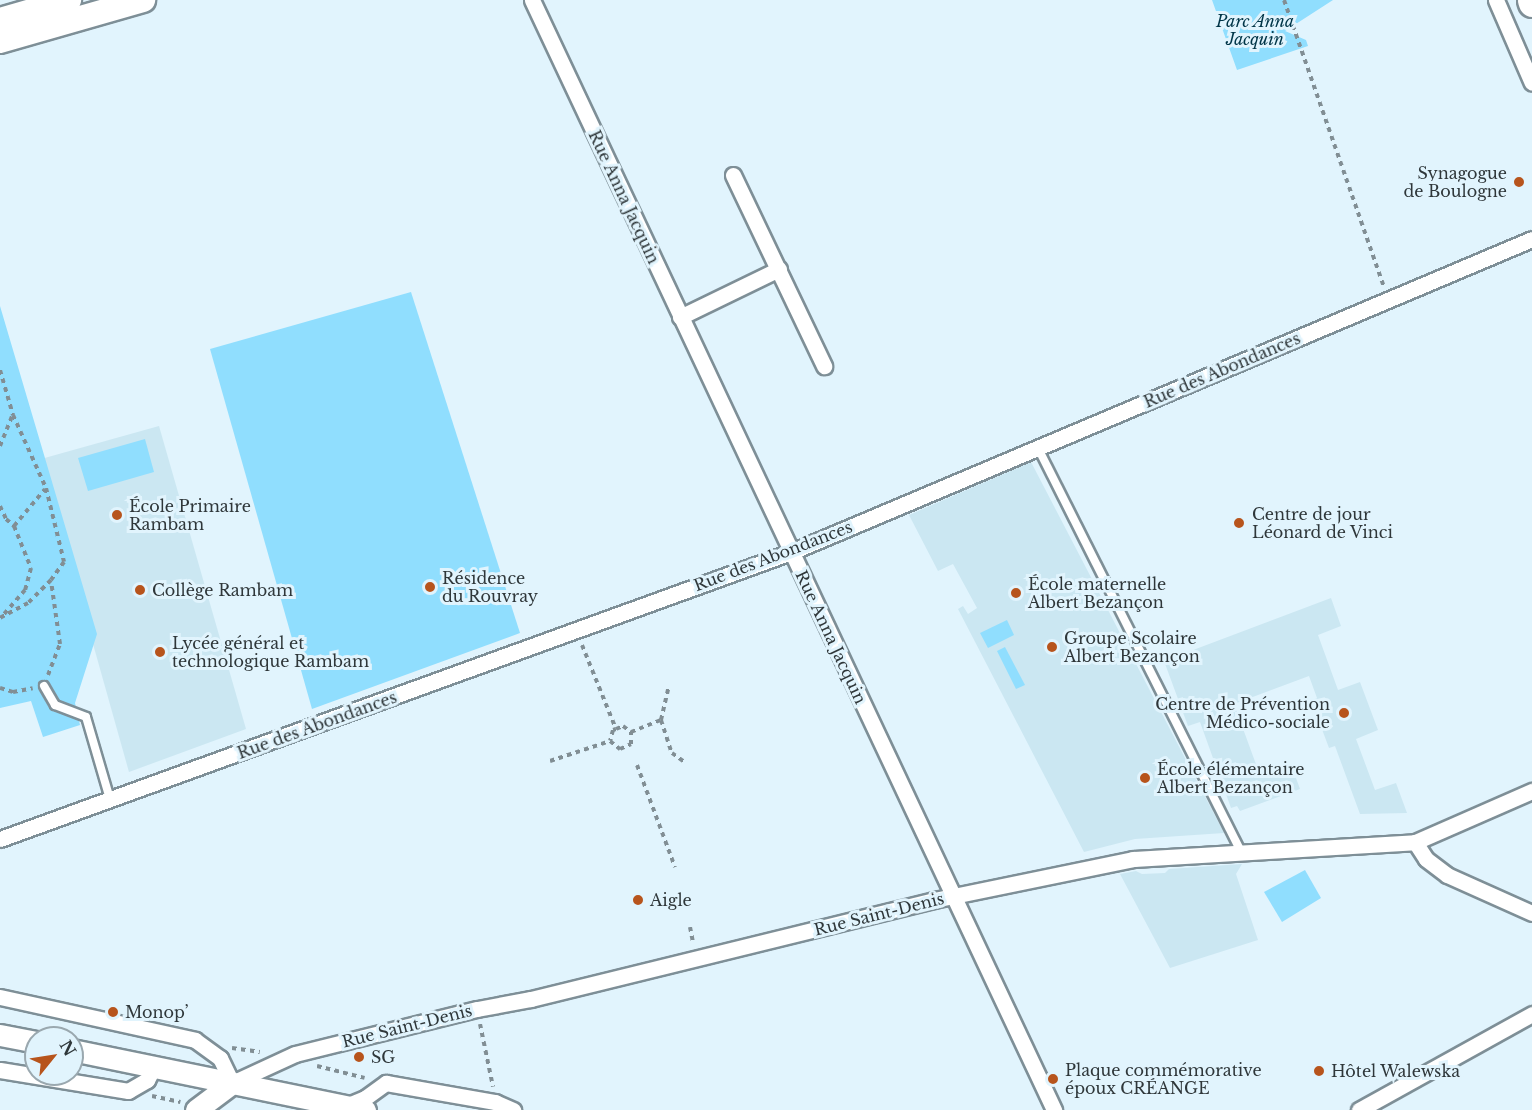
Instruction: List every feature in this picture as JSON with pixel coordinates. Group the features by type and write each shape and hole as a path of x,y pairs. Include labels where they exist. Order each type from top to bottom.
{"main road":[{"path":"0,20 69,0"},
{"path":"0,41 143,0"},
{"path":"0,1035 24,1040"},
{"path":"84,1052 355,1108"},
{"path":"197,1109 232,1083"}],"street":[{"name":"Rue Anna Jacquin","path":"532,0 1054,1110"},
{"path":"1496,0 1532,83"},
{"path":"733,175 824,366"},
{"name":"Rue des Abondances","path":"0,839 791,552 1532,239"},
{"path":"680,317 779,269"},
{"name":"Rue Saint-Denis","path":"232,1083 295,1054 952,896 1133,859 1415,843 1532,791"},
{"path":"1415,843 1426,859 1447,875 1532,913"},
{"path":"0,997 195,1040 220,1058 232,1083"},
{"path":"1359,1110 1532,1014"},
{"path":"0,1070 128,1091 147,1080 154,1066"},
{"path":"355,1108 386,1083 495,1102 513,1110"}],"lane":[{"path":"1038,448 1241,852"},
{"path":"44,686 55,705 86,717 110,800"}],"path":[{"path":"1284,0 1388,300"},
{"path":"0,370 13,415 46,488 64,562 51,580 28,603 0,618 25,590 31,568 14,526 6,519 0,506"},
{"path":"0,446 13,415"},
{"path":"14,526 46,488"},
{"path":"0,688 13,692 44,686 60,644 51,580"},
{"path":"577,630 616,729"},
{"path":"668,689 661,720 672,753 686,763"},
{"path":"631,732 661,720"},
{"path":"610,741 613,730 623,726 631,732"},
{"path":"610,741 621,749 631,744 631,732"},
{"path":"550,761 610,741"},
{"path":"637,765 675,867"},
{"path":"477,1009 495,1102"},
{"path":"128,1091 197,1109"}],"shaded area":[{"path":"159,426 246,729 129,772 41,459"},
{"name":"Groupe Scolaire Albert Bezançon","path":"1031,462 1224,833 1135,839 1084,852 958,609 963,606 968,614 977,608 953,564 938,571 909,515"},
{"name":"Centre de Prévention Médico-sociale","path":"1331,598 1341,626 1318,635 1338,690 1360,682 1378,730 1356,739 1375,790 1396,783 1407,813 1360,814 1335,746 1329,748 1311,700 1317,698 1309,676 1234,704 1261,778 1292,767 1300,789 1240,811 1237,806 1231,808 1200,722 1188,726 1164,661"},
{"path":"1242,864 1236,874 1258,940 1170,968 1120,874 1136,871 1142,874 1165,873 1169,869"}],"green space":[{"name":"Parc Anna Jacquin","path":"1212,0 1333,0 1285,31 1306,40 1308,46 1237,70"},
{"name":"Résidence du Rouvray","path":"411,292 520,633 312,709 210,349"},
{"path":"0,306 97,634 75,703 80,725 43,737 31,701 0,708"},
{"path":"145,439 154,472 88,491 78,458"},
{"path":"1007,620 1014,635 988,648 980,633"},
{"path":"1005,647 1025,685 1016,689 997,651"},
{"path":"1305,870 1321,898 1282,922 1264,892"}],"place":[{"name":"Synagogue de Boulogne","path":"1519,182"},
{"name":"École Primaire Rambam","path":"117,515"},
{"name":"Centre de jour Léonard de Vinci","path":"1239,523"},
{"name":"Résidence du Rouvray","path":"430,587"},
{"name":"Collège Rambam","path":"140,590"},
{"name":"École maternelle Albert Bezançon","path":"1016,593"},
{"name":"Groupe Scolaire Albert Bezançon","path":"1052,647"},
{"name":"Lycée général et technologique Rambam","path":"160,652"},
{"name":"Centre de Prévention Médico-sociale","path":"1344,713"},
{"name":"École élémentaire Albert Bezançon","path":"1145,778"},
{"name":"Aigle","path":"638,900"},
{"name":"Monop’","path":"113,1012"},
{"name":"SG","path":"359,1057"},
{"name":"Hôtel Walewska","path":"1319,1071"},
{"name":"Plaque commémorative époux CRÉANGE","path":"1053,1079"}]}
